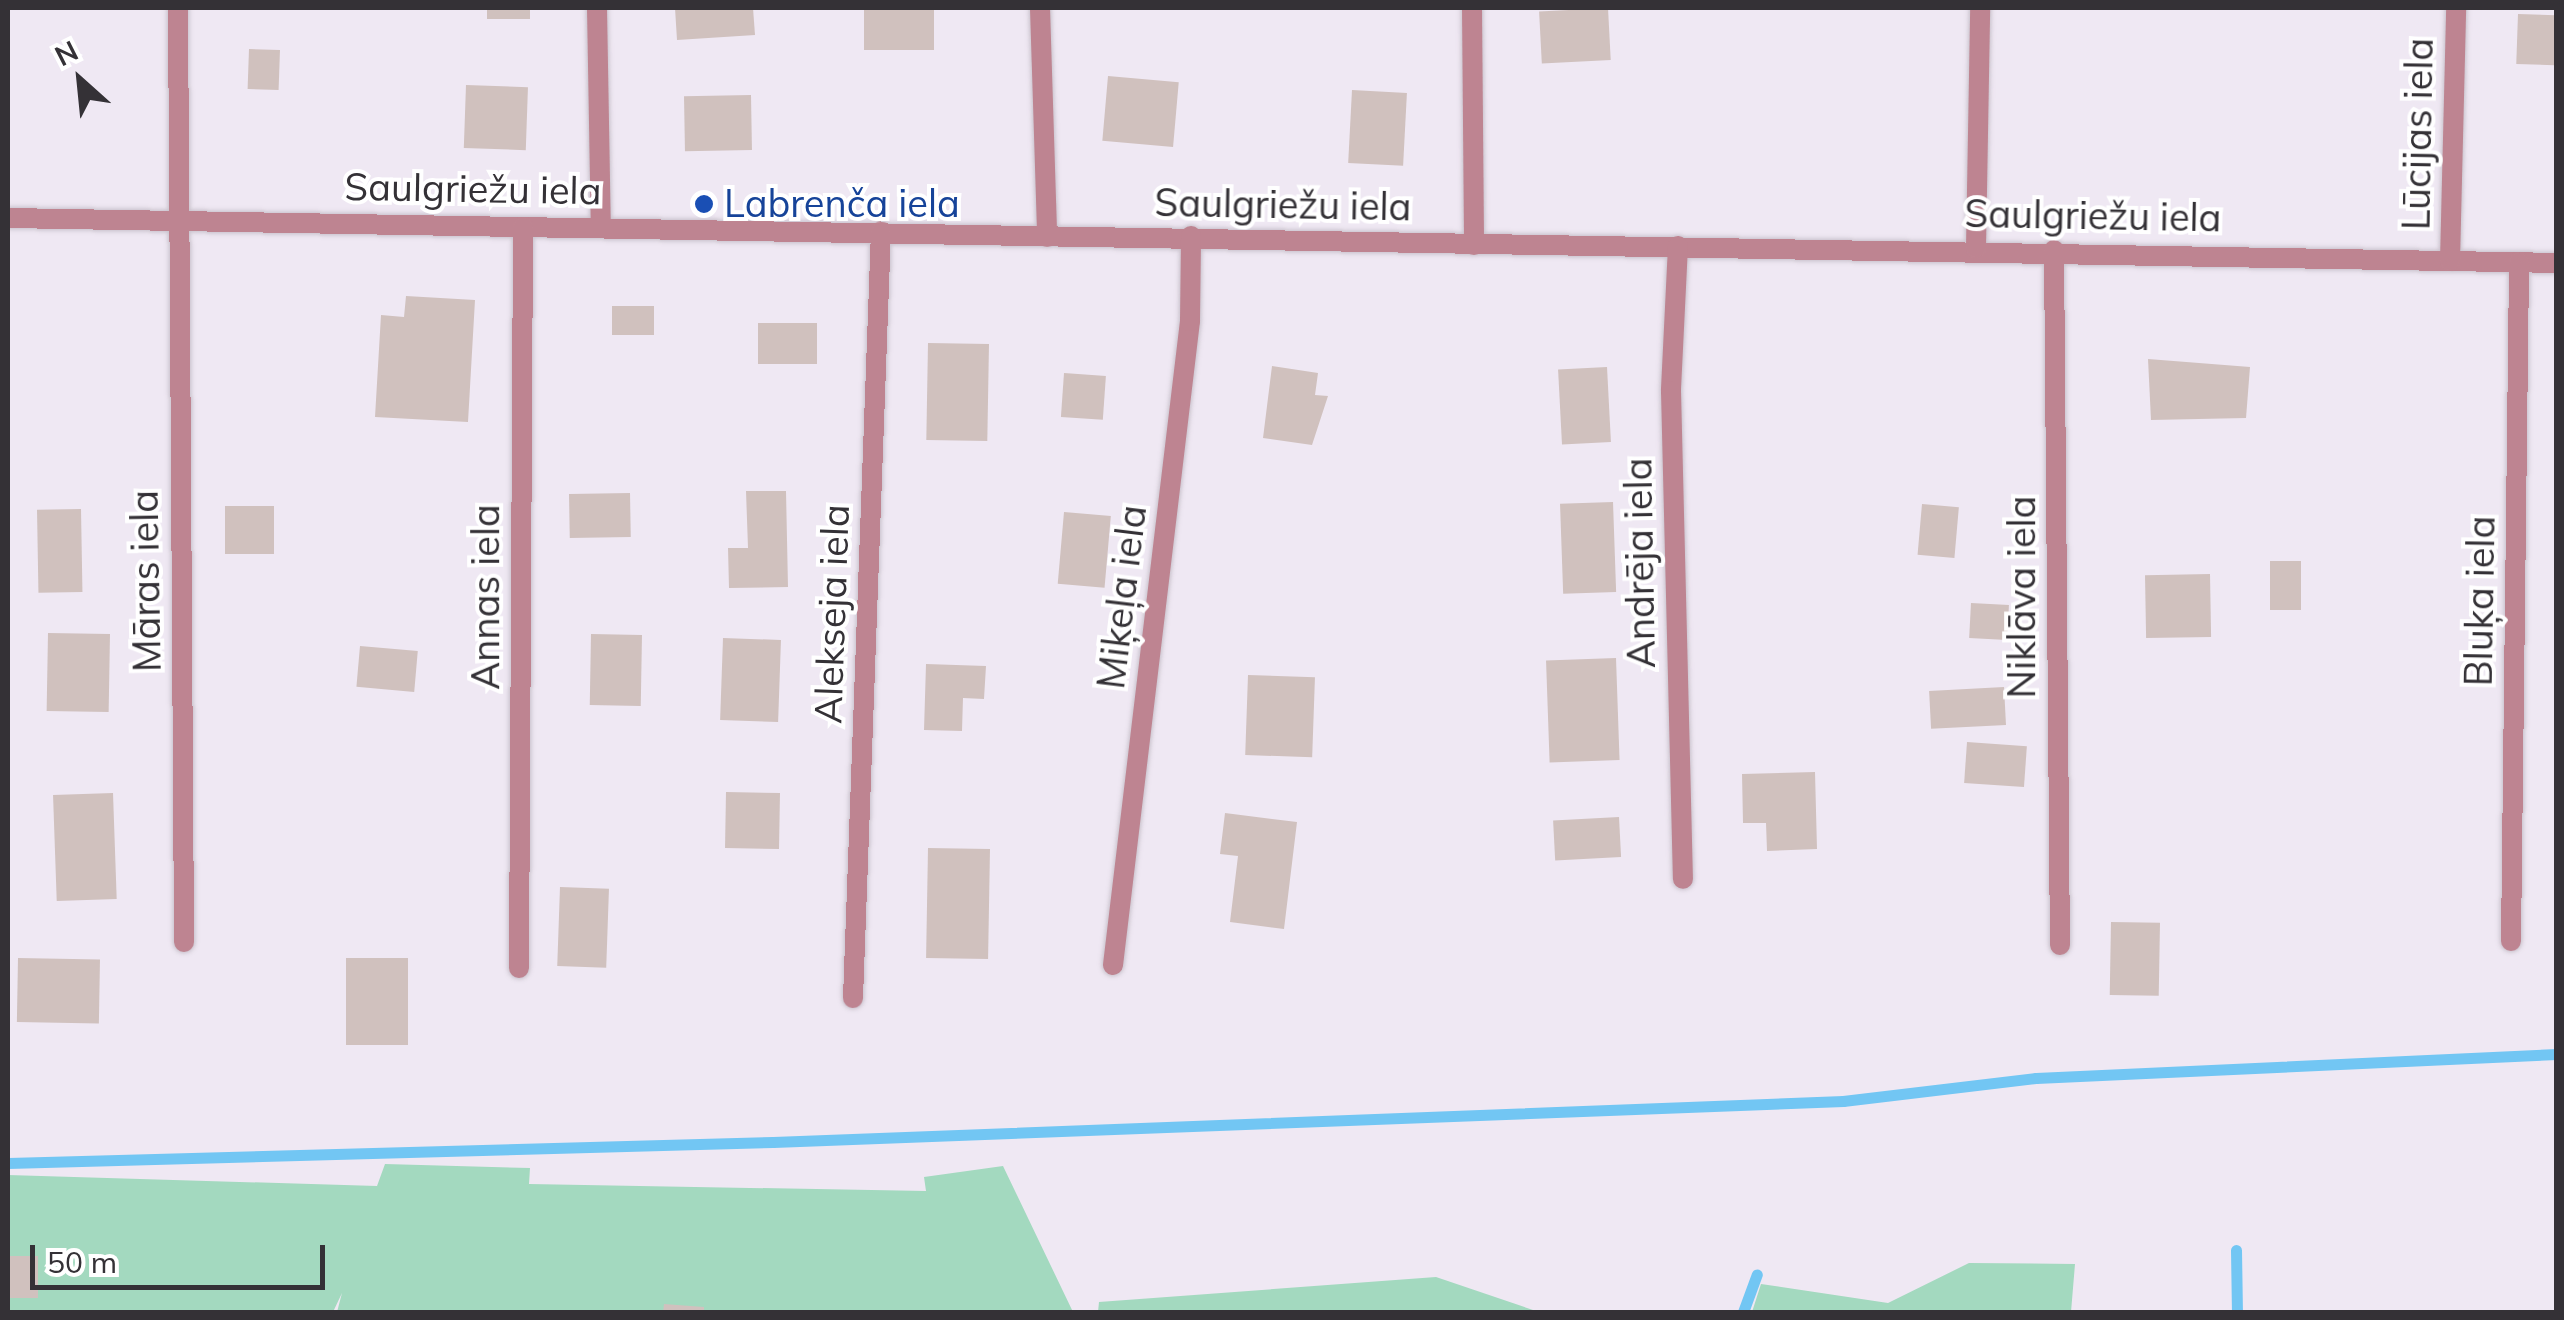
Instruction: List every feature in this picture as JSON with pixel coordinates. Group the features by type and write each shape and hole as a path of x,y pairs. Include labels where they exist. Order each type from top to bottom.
{"street":[{"name":"Māras iela","path":"178,8 184,942"},
{"path":"597,8 601,226"},
{"path":"1040,8 1047,237"},
{"path":"1472,8 1474,245"},
{"path":"1976,248 1980,8"},
{"name":"Lūcijas iela","path":"2450,261 2456,8"},
{"name":"Saulgriežu iela","path":"8,218 1047,237 1192,236 1474,245 1976,248 2556,263"},
{"name":"Annas iela","path":"519,968 524,226"},
{"name":"Alekseja iela","path":"853,998 881,232"},
{"name":"Miķeļa iela","path":"1113,965 1190,321 1192,236"},
{"name":"Andrēja iela","path":"1678,246 1671,391 1683,879"},
{"name":"Niklāva iela","path":"2054,250 2060,945"},
{"name":"Bluķa iela","path":"2511,941 2519,262"}],"green space":[{"path":"385,1164 530,1168 529,1184 926,1191 924,1177 1003,1166 1073,1312 337,1312 342,1293 333,1312 8,1312 8,1175 377,1186"},
{"path":"1969,1263 2075,1264 2071,1312 1752,1312 1761,1284 1888,1303"},
{"path":"1436,1277 1539,1312 1098,1312 1099,1302"}],"building":[{"path":"487,8 530,8 530,19 487,19"},
{"path":"675,8 753,8 755,35 677,40"},
{"path":"864,8 934,8 934,50 864,50"},
{"path":"1608,8 1611,60 1542,64 1539,12"},
{"path":"2518,14 2556,15 2554,65 2516,64"},
{"path":"249,49 280,50 279,90 248,89"},
{"path":"1108,76 1179,82 1173,147 1102,141"},
{"path":"466,85 528,87 526,150 464,148"},
{"path":"1352,90 1407,93 1403,166 1348,163"},
{"path":"751,95 752,150 685,151 684,96"},
{"path":"406,296 475,300 468,422 375,417 381,315 404,317"},
{"path":"612,306 654,306 654,335 612,335"},
{"path":"758,323 817,323 817,364 758,364"},
{"path":"928,343 989,344 987,441 926,440"},
{"path":"2148,359 2250,367 2246,418 2151,420"},
{"path":"1272,366 1318,373 1315,395 1328,396 1312,445 1263,438"},
{"path":"1607,367 1611,442 1562,444 1558,370"},
{"path":"1064,373 1106,376 1103,420 1061,417"},
{"path":"746,491 786,491 788,587 729,588 728,548 748,548"},
{"path":"630,493 631,537 570,538 569,494"},
{"path":"1613,502 1616,592 1563,594 1560,504"},
{"path":"1922,504 1959,507 1954,558 1918,555"},
{"path":"225,506 274,506 274,554 225,554"},
{"path":"81,509 82,592 38,593 37,510"},
{"path":"1064,512 1111,516 1105,588 1058,584"},
{"path":"2270,561 2301,561 2301,610 2270,610"},
{"path":"2210,574 2211,637 2146,638 2145,575"},
{"path":"1971,603 2009,605 2007,640 1969,638"},
{"path":"48,633 110,634 109,712 47,711"},
{"path":"591,634 642,635 641,706 590,705"},
{"path":"723,638 781,640 778,722 720,720"},
{"path":"360,646 418,651 414,692 356,687"},
{"path":"1616,658 1620,760 1550,762 1546,660"},
{"path":"926,664 986,666 984,699 963,698 962,731 924,730"},
{"path":"1248,675 1315,677 1312,757 1245,755"},
{"path":"2004,687 2006,725 1931,729 1929,691"},
{"path":"1967,742 2027,746 2024,787 1964,783"},
{"path":"1815,772 1817,849 1767,851 1766,823 1743,823 1742,774"},
{"path":"726,792 780,793 779,849 725,848"},
{"path":"113,793 117,899 57,901 53,795"},
{"path":"1225,813 1297,822 1284,929 1230,922 1238,856 1220,854"},
{"path":"1619,817 1621,857 1555,860 1553,820"},
{"path":"928,848 990,849 988,959 926,958"},
{"path":"560,887 609,889 606,968 557,966"},
{"path":"2111,922 2160,923 2159,996 2110,995"},
{"path":"18,958 100,959 99,1023 17,1022"},
{"path":"346,958 408,958 408,1045 346,1045"},
{"path":"8,1256 38,1256 38,1298 8,1298"},
{"path":"664,1304 704,1307 704,1312 663,1312"}],"waterway":[{"path":"8,1163 773,1142 1843,1101 2036,1078 2556,1054"},
{"path":"2236,1250 2237,1312"},
{"path":"1743,1312 1757,1274"}],"place":[{"name":"Labrenča iela","path":"704,204"}]}
